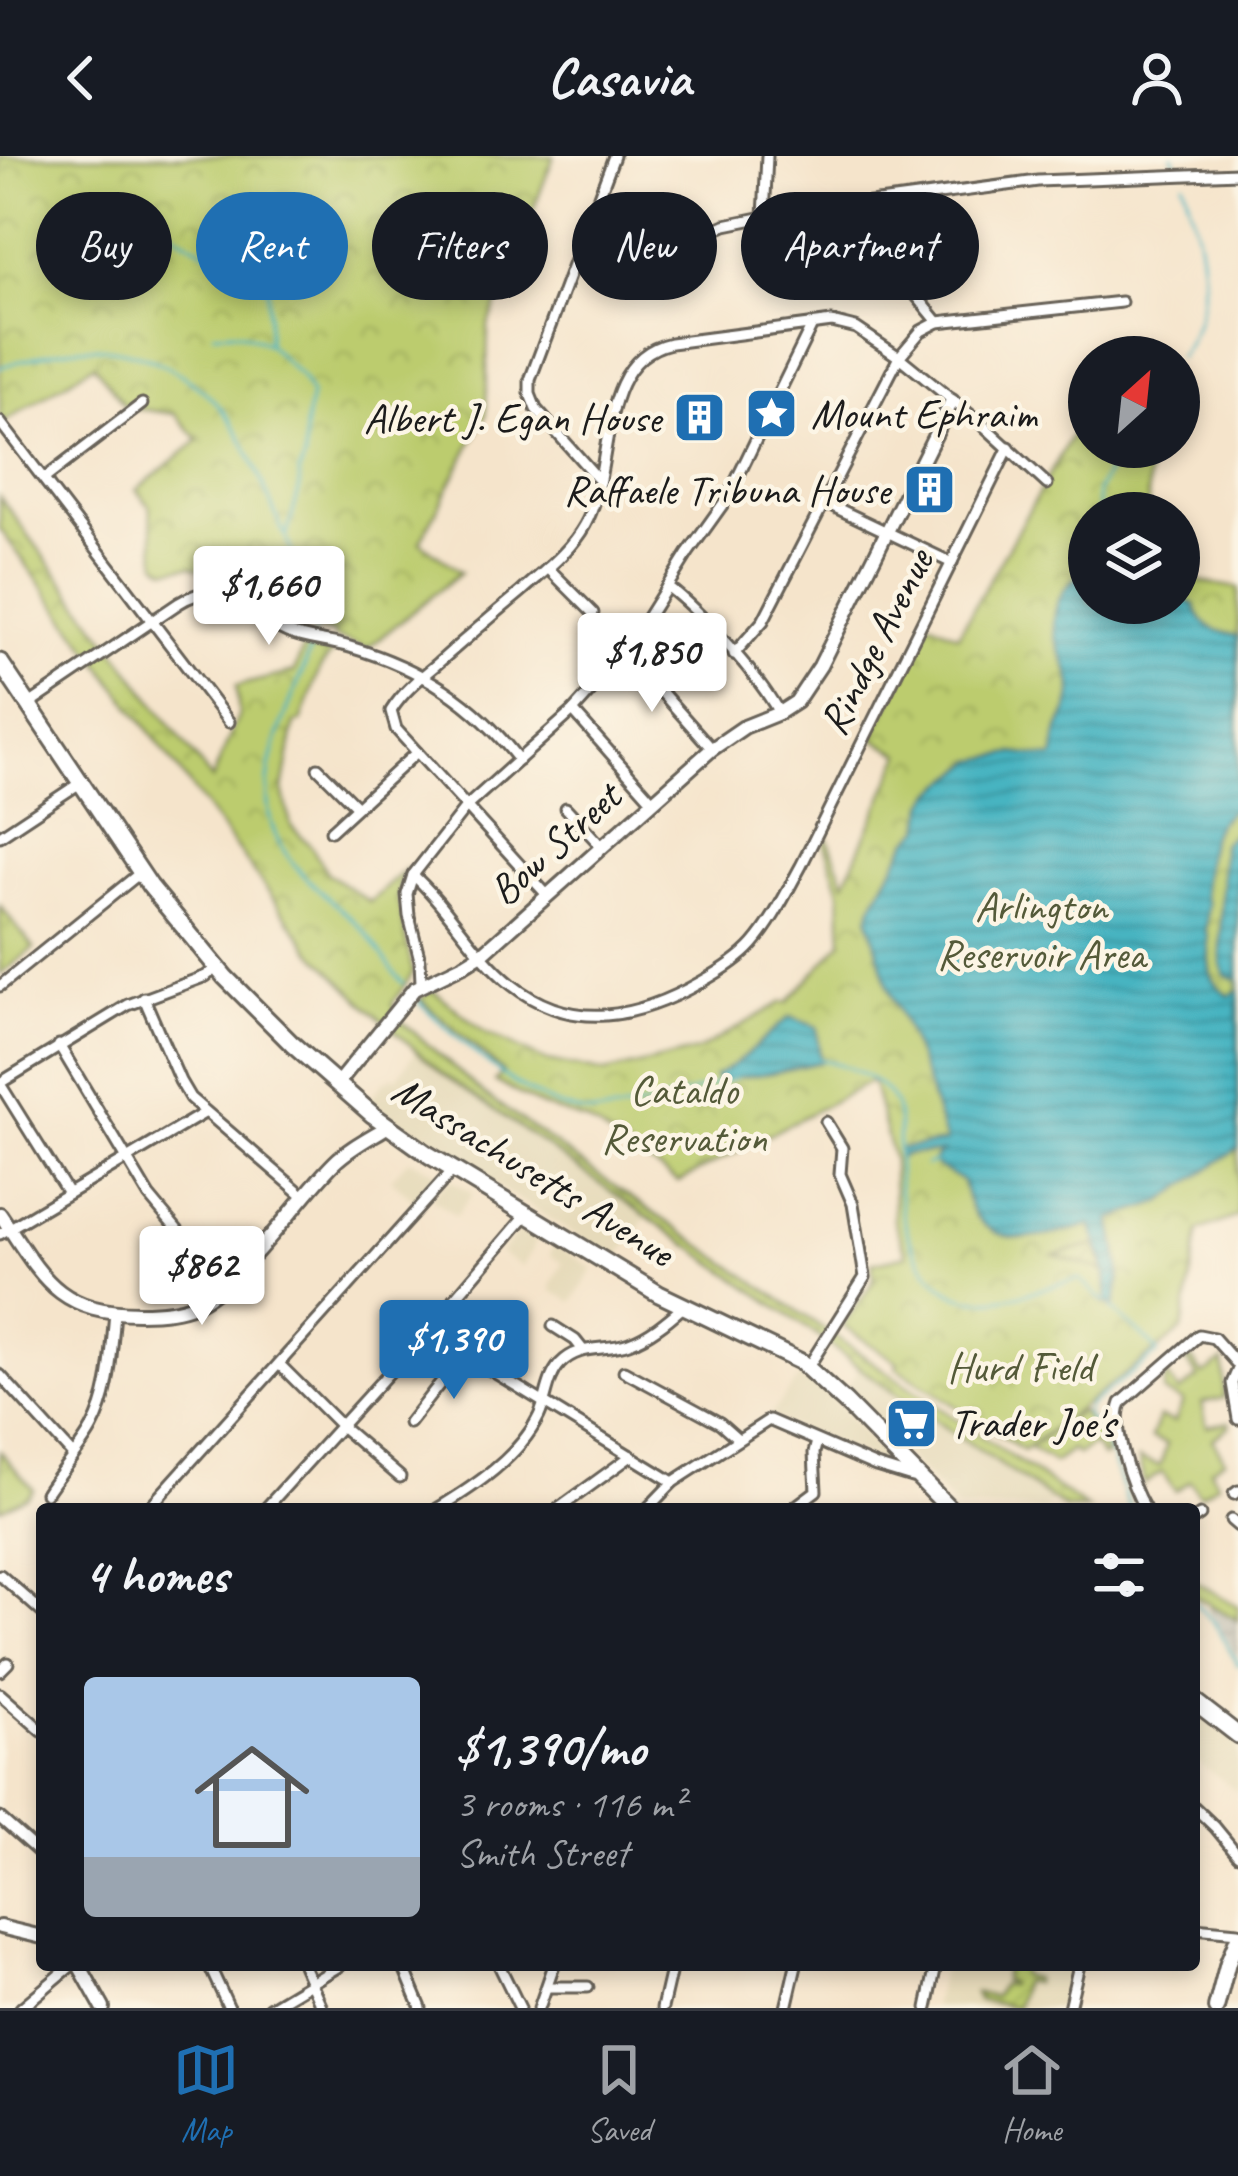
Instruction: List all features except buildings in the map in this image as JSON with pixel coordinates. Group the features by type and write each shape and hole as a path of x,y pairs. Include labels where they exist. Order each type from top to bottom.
{"main road":[{"name":"Massachusetts Avenue","path":"0,662 140,873 268,1022 387,1127 453,1170 683,1307 808,1367 919,1478 933,1501"},
{"path":"1200,1706 1238,1735"},
{"path":"1216,2008 1238,1934"}],"street":[{"path":"598,479 536,409 530,380 614,156"},
{"path":"765,192 767,156"},
{"path":"957,192 1060,179 1238,173"},
{"path":"919,300 938,322"},
{"path":"734,654 763,621 899,357 921,331 938,322 1121,302"},
{"path":"548,896 396,728 391,711 421,677 548,568 586,524 618,394 640,356 664,344 832,322 848,325 899,357 1047,484"},
{"path":"421,983 407,894 413,875 466,806 573,711 626,652 728,497 812,325"},
{"name":"Bow Street","path":"337,1084 421,983 482,954 712,749 796,702 814,678 952,401"},
{"path":"44,478 142,404"},
{"path":"0,422 229,722"},
{"name":"Rindge Avenue","path":"413,875 510,983 537,1002 571,1014 606,1017 645,1009 724,969 751,947 770,922 801,866 1009,447"},
{"path":"824,502 952,563"},
{"path":"548,568 592,613"},
{"path":"668,586 734,654 779,713"},
{"path":"28,705 196,592 217,592 281,629 357,649 457,696 478,712 519,760"},
{"path":"626,652 712,749"},
{"path":"573,711 652,800"},
{"path":"331,831 417,752"},
{"path":"318,768 356,806"},
{"path":"0,836 80,783"},
{"path":"566,808 602,848"},
{"path":"0,986 140,873"},
{"path":"68,1193 0,1084 128,1004 206,976 217,967"},
{"path":"143,998 185,1091 305,1196"},
{"path":"59,1045 149,1196 223,1285"},
{"path":"5,1232 206,1112"},
{"path":"808,1367 863,1284 866,1272 854,1204 842,1182 842,1148 826,1122"},
{"path":"0,1214 5,1232 54,1289 74,1303 115,1313 190,1307 223,1285 344,1154 387,1127"},
{"path":"153,1503 453,1170"},
{"path":"270,1503 527,1214"},
{"path":"447,1503 500,1465 522,1441 539,1416 556,1370 574,1353 632,1342 683,1307"},
{"path":"46,1492 89,1434 103,1405 115,1313"},
{"path":"553,1326 583,1350"},
{"path":"427,1331 673,1482"},
{"path":"1142,1503 1122,1442 1117,1417 1121,1402 1199,1335 1214,1338 1238,1367 1232,1383 1238,1418"},
{"path":"409,1423 463,1354"},
{"path":"279,1364 400,1478"},
{"path":"624,1371 720,1423 737,1438"},
{"path":"0,1375 72,1454"},
{"path":"653,1503 673,1482 771,1420 875,1466 919,1478"},
{"path":"800,1503 816,1491 817,1441"},
{"path":"566,1503 631,1456"},
{"path":"0,1575 36,1607"},
{"path":"0,1694 36,1726"},
{"path":"1200,1813 1238,1856"},
{"path":"0,1818 36,1850"},
{"path":"0,1928 36,1936"},
{"path":"1200,1929 1238,1934"},
{"path":"21,2008 68,1971"},
{"path":"80,1971 103,2008"},
{"path":"211,1971 229,2008"},
{"path":"305,1971 322,2008"},
{"path":"269,2008 331,1971"},
{"path":"406,1971 421,2008"},
{"path":"502,1971 520,2008"},
{"path":"539,2008 552,1971"},
{"path":"662,2008 671,1971"},
{"path":"786,2008 795,1971"},
{"path":"927,2008 935,1971"},
{"path":"1069,2008 1077,1971"},
{"path":"547,1987 588,1987"}],"shaded area":[{"path":"417,1050 647,1217 617,1260 427,1143 369,1100 385,1080 392,1075 396,1079"},
{"path":"409,1159 443,1175 416,1202 391,1179"},
{"path":"450,1179 473,1193 456,1216 431,1198"},
{"path":"524,1225 539,1234 523,1267 500,1253"},
{"path":"554,1243 593,1269 573,1302 552,1291 563,1263 550,1255"},
{"path":"860,1367 1054,1501 951,1503 844,1391"},
{"path":"803,1372 885,1459 875,1461 772,1417"},
{"path":"1208,1609 1238,1620 1238,1657"},
{"path":"1200,1716 1227,1736 1238,1722 1238,1792 1200,1764"},
{"path":"942,1971 1072,1971 1063,2008 933,2008"}],"green space":[{"path":"0,156 554,156 540,192 372,192 372,300 498,300 488,326 486,415 420,542 461,572 368,648 334,638 334,633 287,622 229,586 208,580 201,570 191,566 167,569 157,562 150,507 136,490 199,440 175,414 126,407 94,364 0,425"},
{"name":"Arlington Reservoir Area","path":"1068,442 1068,468 1148,468 1148,492 1068,492 1068,624 1200,624 1200,582 1238,588 1238,1216 1199,1231 1182,1331 1023,1451 843,1326 874,1280 872,1263 907,1255 894,1221 893,1159 872,1081 678,1182 587,1121 541,1106 495,1081 503,1072 420,999 433,990 484,1032 543,1060 605,1073 697,1051 787,1003 842,942 840,891 823,838 825,831 845,882 902,754 872,738 930,622 958,635"},
{"path":"0,497 212,780 239,714 236,686 294,672 303,648 332,653 320,668 301,722 295,723 283,789 291,826 328,874 370,902 407,868 398,900 413,973 392,1004 400,1020 484,1094 588,1168 1079,1503 1057,1503 884,1386 443,1074 368,1007 313,952 0,529"},
{"path":"0,906 34,948 0,975"},
{"path":"1097,1245 1104,1271 1054,1255"},
{"path":"1190,1357 1203,1375 1223,1361 1224,1398 1202,1403 1207,1426 1229,1422 1212,1439 1225,1459 1210,1469 1218,1483 1200,1495 1190,1481 1175,1491 1162,1472 1144,1484 1139,1459 1160,1466 1167,1444 1151,1438 1159,1417 1175,1422 1183,1401 1163,1392 1166,1374 1179,1392 1198,1378 1186,1360"},
{"path":"1081,1411 1107,1455 1103,1457 1093,1444 1078,1455 1072,1450 1054,1463 1029,1448"},
{"path":"0,1451 33,1489 0,1509"},
{"path":"1200,1584 1238,1606 1238,1620 1200,1599"},
{"path":"1005,1971 1021,1971 1034,1978 1034,1983 1023,1981 1016,2007 977,2000 975,1993 994,1997 1002,1984 1009,1985 1003,1980"}],"water":[{"path":"1068,585 1068,624 1200,624 1200,617 1210,627 1238,636 1238,807 1214,830 1204,894 1212,976 1229,996 1238,990 1238,1148 1160,1203 1111,1219 1120,1274 1113,1309 1106,1303 1105,1272 1091,1225 1009,1237 982,1223 971,1208 963,1181 936,1166 934,1159 942,1152 898,1158 898,1149 946,1142 888,987 869,919 908,841 922,828 933,793 976,760 1013,753 1055,755 1072,692 1054,628"},
{"path":"1238,831 1238,987 1237,979 1225,975 1221,964 1222,845"},
{"path":"790,1017 817,1027 820,1062 717,1080 714,1076"}],"waterway":[{"path":"1173,156 1179,171"},
{"path":"1183,182 1203,271 1199,315 1191,336"},
{"path":"172,232 268,289 268,344 300,376 311,395 300,487 286,538 315,612 314,634"},
{"path":"213,333 239,332 268,344"},
{"path":"0,367 88,348 139,355 185,377 206,393 238,432 284,534"},
{"path":"1097,492 1110,468"},
{"path":"311,648 275,745 267,796 271,820 297,868 364,931 403,983"},
{"path":"418,1001 504,1076 529,1092 581,1112 639,1108 734,1078"},
{"path":"818,1059 868,1077 894,1103 903,1217 913,1247 941,1285 965,1298 992,1300 1079,1279 1105,1302"},
{"path":"926,1165 935,1162"},
{"path":"1112,1308 1158,1353 1088,1406 1086,1415 1108,1447 1128,1503"},
{"path":"1200,1609 1214,1622 1238,1665"}],"place":[{"name":"Mount Ephraim","path":"772,414"},
{"name":"Albert J. Egan House","path":"700,418"},
{"name":"Raffaele Tribuna House","path":"929,490"},
{"name":"Trader Joe's","path":"911,1423"}],"park label":[{"name":"Cataldo Reservation","path":"684,1114"},
{"name":"Hurd Field","path":"1020,1367"}]}
